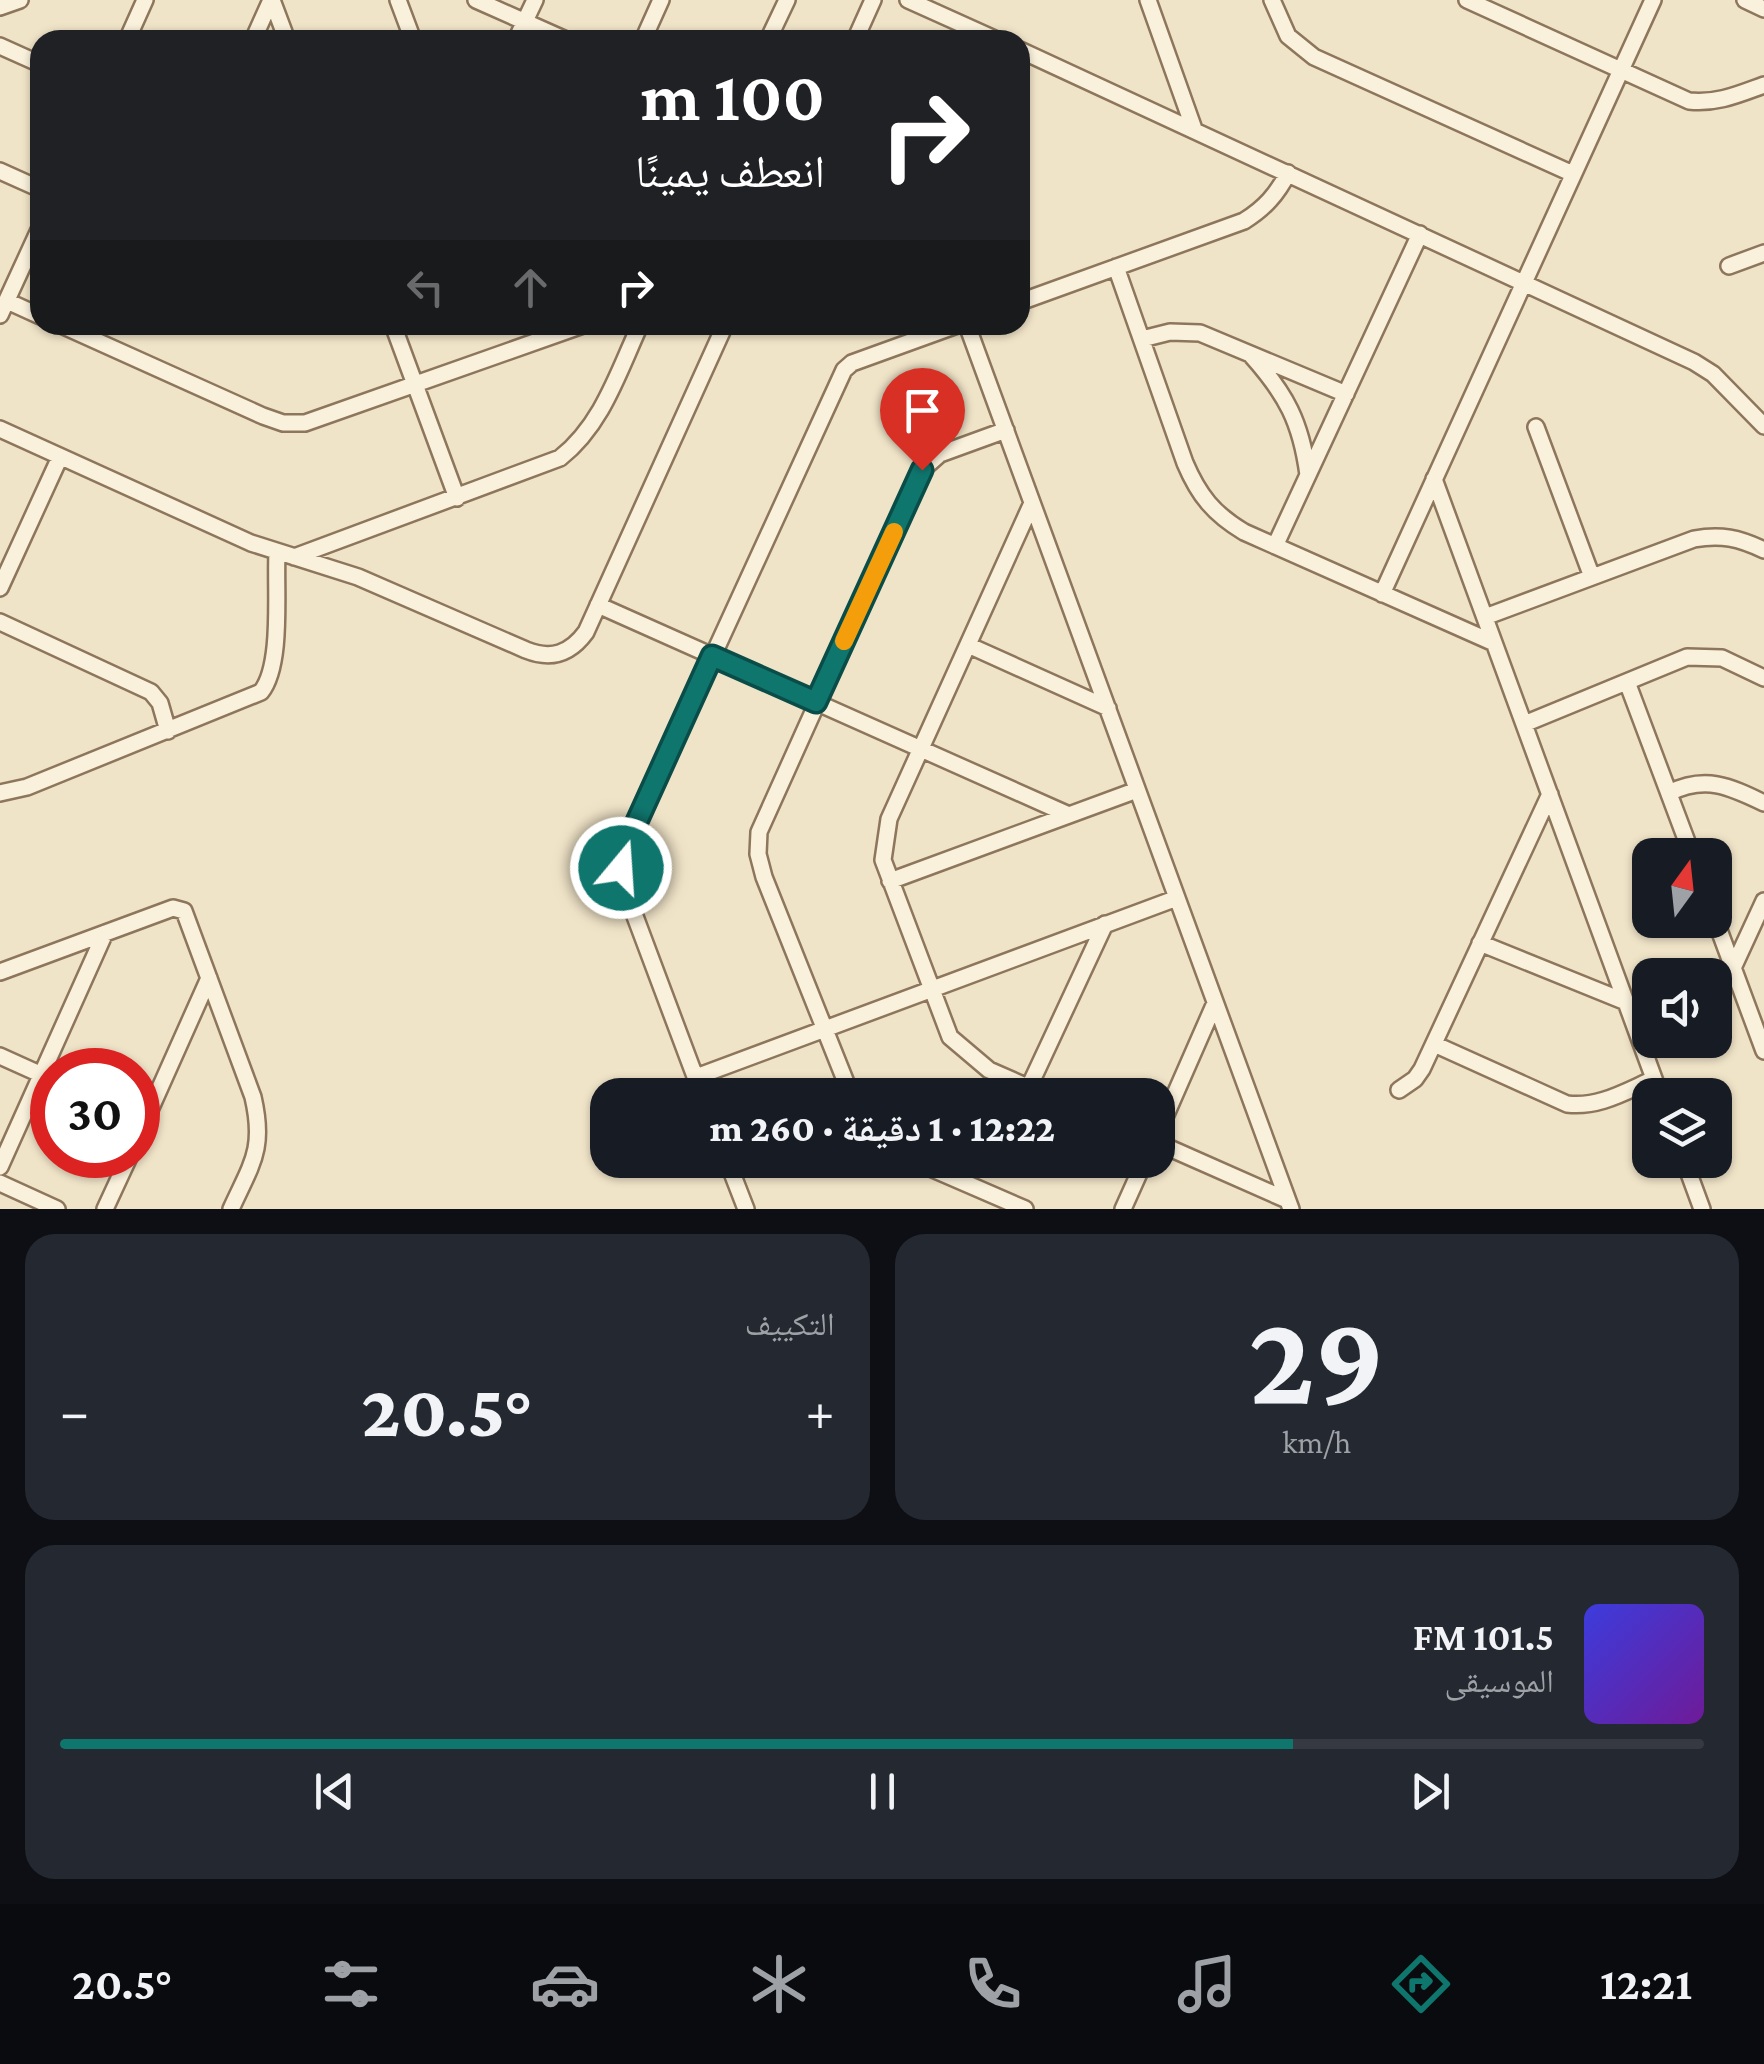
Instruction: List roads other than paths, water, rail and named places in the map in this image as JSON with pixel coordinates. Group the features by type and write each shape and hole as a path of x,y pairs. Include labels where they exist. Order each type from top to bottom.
{"street":[{"path":"0,8 20,0"},
{"path":"131,30 145,0"},
{"path":"258,30 271,0"},
{"path":"271,0 283,30"},
{"path":"398,0 409,30"},
{"path":"476,0 543,30"},
{"path":"521,30 535,0"},
{"path":"648,30 661,0"},
{"path":"772,30 786,0"},
{"path":"860,30 874,0"},
{"path":"1148,0 1194,129"},
{"path":"1272,0 1288,36 1314,57 1573,174"},
{"path":"1467,0 1689,102 1707,103 1764,85"},
{"path":"1382,594 1653,0"},
{"path":"1745,0 1764,8"},
{"path":"919,2 976,30"},
{"path":"0,46 30,60"},
{"path":"1030,55 1714,374 1764,426"},
{"path":"0,171 30,184"},
{"path":"1030,298 1244,221 1263,209 1288,172"},
{"path":"1274,546 1420,234"},
{"path":"30,250 3,308 30,314"},
{"path":"1729,266 1764,253"},
{"path":"1116,266 1197,492 1217,516 1274,546 1494,643"},
{"path":"1142,339 1170,332 1200,334 1346,394"},
{"path":"84,335 283,423 316,420 555,335"},
{"path":"397,335 456,498"},
{"path":"294,557 560,458 580,442 635,335"},
{"path":"0,429 277,553 358,577 539,656 553,656 578,644 720,335"},
{"path":"929,335 852,363 844,370 624,850 624,887 696,1077 1177,898"},
{"path":"971,335 1289,1204"},
{"path":"1248,351 1281,388 1303,437 1308,475"},
{"path":"1536,427 1592,577"},
{"path":"844,1078 758,854 759,832 922,470 940,454 1006,430"},
{"path":"0,588 60,457"},
{"path":"1434,480 1654,1078"},
{"path":"1007,1078 989,1070 950,1037 883,860 889,819 1032,503"},
{"path":"1485,617 1694,539 1737,538 1764,550"},
{"path":"0,793 28,787 252,698 268,684 274,663 277,553"},
{"path":"598,605 1068,815"},
{"path":"0,622 151,692 160,704 168,731"},
{"path":"968,645 1108,708"},
{"path":"1524,724 1687,657 1722,658 1764,678"},
{"path":"1628,682 1686,838"},
{"path":"1669,793 1698,782 1713,782 1764,803"},
{"path":"890,880 1138,790"},
{"path":"1399,1090 1415,1079 1434,1044 1550,794"},
{"path":"1733,968 1764,901"},
{"path":"0,972 172,908 180,908 186,914 253,1097 259,1124 258,1151 232,1209"},
{"path":"1034,1078 1105,924"},
{"path":"54,1048 105,934"},
{"path":"1722,938 1763,1046"},
{"path":"1480,944 1626,1002"},
{"path":"160,1088 209,978"},
{"path":"1175,1095 1216,1003"},
{"path":"1434,1044 1567,1104 1601,1102 1632,1088"},
{"path":"0,1056 30,1070"},
{"path":"0,1168 30,1102"},
{"path":"1175,1151 1289,1204"},
{"path":"105,1209 119,1178"},
{"path":"734,1178 746,1209"},
{"path":"954,1178 1025,1209"},
{"path":"1123,1209 1137,1178"},
{"path":"1691,1178 1702,1209"},
{"path":"0,1183 57,1209"}]}
